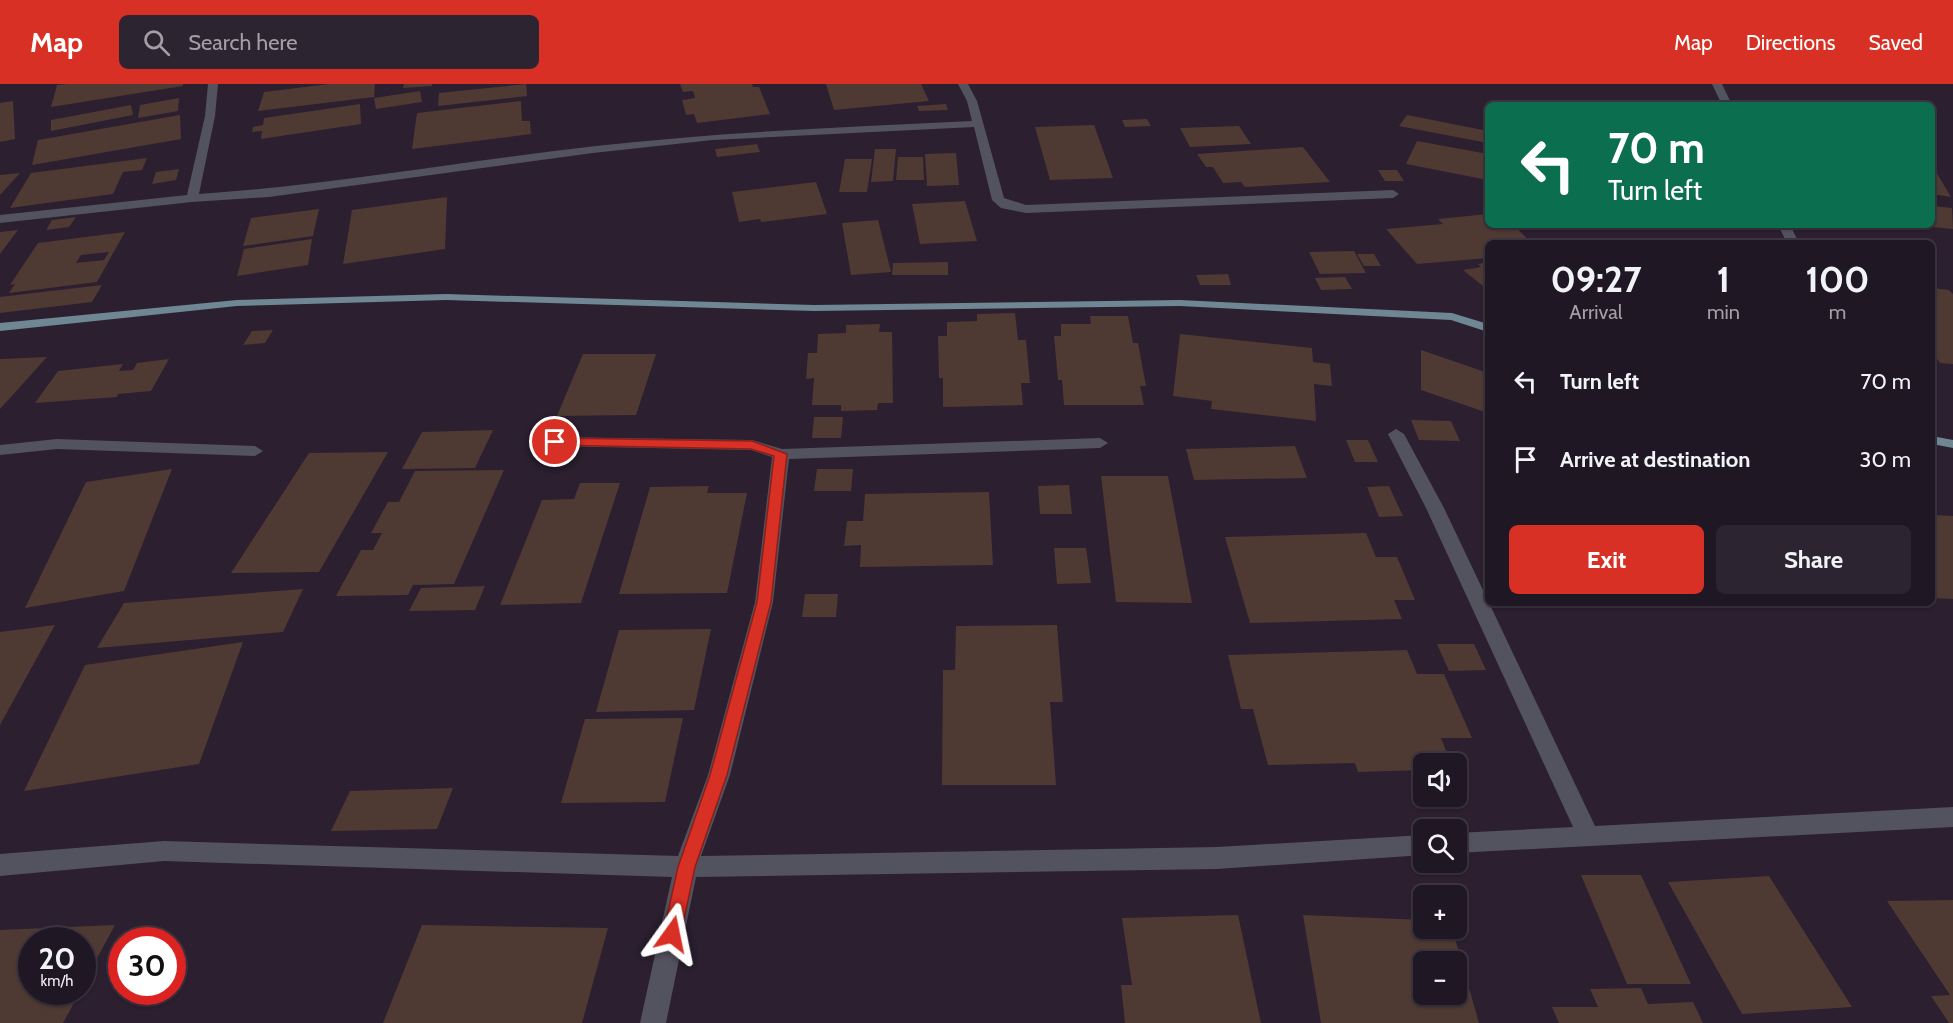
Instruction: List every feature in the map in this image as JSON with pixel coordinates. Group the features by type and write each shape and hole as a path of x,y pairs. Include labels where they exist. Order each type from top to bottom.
{"street":[{"path":"192,198 210,116 213,84"},
{"path":"963,84 972,101 976,124 998,200 1005,206 1026,210 1393,194"},
{"path":"1717,84 1726,102"},
{"path":"0,219 192,198 269,193 593,150 713,137 976,124"},
{"path":"1396,434 1435,508 1588,835"},
{"path":"555,442 752,445 781,454 1100,443"},
{"path":"0,450 57,444 255,452"},
{"path":"653,1023 687,867 718,775 764,602 781,454"},
{"path":"1467,842 1953,817"},
{"path":"0,865 164,851 687,867 1217,858 1413,846"}],"building":[{"path":"183,84 183,86 51,107 57,85"},
{"path":"329,84 375,84 374,97 258,111 264,92"},
{"path":"404,84 432,84 432,86 403,88"},
{"path":"526,84 527,96 438,106 439,93"},
{"path":"680,84 752,84 753,87 759,87 770,114 697,123 694,114 686,115 682,100 695,98 693,91 683,92"},
{"path":"826,84 921,84 929,101 834,110"},
{"path":"420,91 422,102 376,109 374,98"},
{"path":"179,98 178,111 138,118 140,105"},
{"path":"13,101 15,139 0,142 0,103"},
{"path":"521,101 522,121 530,121 531,134 412,149 417,113"},
{"path":"360,104 361,124 261,139 262,131 252,132 253,127 263,125 264,118"},
{"path":"946,104 948,110 919,111 917,106"},
{"path":"131,105 133,115 51,131 51,120"},
{"path":"180,115 181,139 32,165 38,140"},
{"path":"1407,115 1485,130 1485,142 1399,126"},
{"path":"1147,119 1151,126 1125,127 1122,120"},
{"path":"1094,125 1113,178 1050,180 1035,127"},
{"path":"1239,126 1251,144 1190,147 1180,128"},
{"path":"1417,141 1485,153 1485,179 1406,164"},
{"path":"757,144 760,152 717,157 715,149"},
{"path":"1303,147 1330,182 1245,187 1241,182 1223,183 1213,167 1206,167 1197,154"},
{"path":"875,149 896,149 893,181 871,182"},
{"path":"956,153 959,185 927,186 925,154"},
{"path":"898,157 923,157 924,180 896,180"},
{"path":"147,158 142,170 123,172 113,194 10,208 31,173"},
{"path":"845,159 872,159 867,192 839,192"},
{"path":"179,169 176,180 152,184 156,172"},
{"path":"1378,170 1397,170 1404,181 1385,181"},
{"path":"1935,170 1951,197 1935,194"},
{"path":"20,173 0,195 0,175"},
{"path":"816,182 827,214 761,222 760,219 739,222 732,192"},
{"path":"447,197 445,249 343,264 352,210"},
{"path":"965,201 977,241 920,244 912,204"},
{"path":"1935,206 1952,208 1953,229 1935,227"},
{"path":"319,209 313,236 243,246 251,218"},
{"path":"1485,214 1485,228 1516,228 1529,240 1485,240 1485,258 1417,264 1386,229 1443,224 1438,219"},
{"path":"76,217 69,227 46,230 52,220"},
{"path":"878,220 891,272 851,275 842,223"},
{"path":"18,230 0,254 0,232"},
{"path":"125,232 97,282 9,293 15,284 10,285 38,243","holes":["109,252 104,260 76,263 81,255"]},
{"path":"312,239 308,265 237,276 244,249"},
{"path":"1354,251 1366,273 1320,274 1309,252"},
{"path":"1357,254 1374,254 1381,266 1364,266"},
{"path":"948,262 948,275 892,275 893,263"},
{"path":"1485,263 1485,288 1463,270 1481,267 1478,264"},
{"path":"1228,274 1231,285 1200,285 1196,275"},
{"path":"1345,277 1352,289 1321,290 1315,278"},
{"path":"102,285 92,302 0,313 0,297"},
{"path":"1935,288 1949,290 1953,294 1953,364 1940,363 1935,356"},
{"path":"1015,313 1018,340 1026,340 1030,383 1021,383 1023,405 943,407 943,378 939,378 938,336 947,336 947,322 977,321 977,314"},
{"path":"1090,316 1128,316 1133,343 1138,343 1146,386 1140,386 1144,405 1064,405 1062,380 1058,380 1054,336 1061,336 1061,324 1091,324"},
{"path":"880,324 879,332 892,332 893,403 878,403 877,410 841,411 841,405 812,405 814,378 806,379 808,353 817,353 818,334 846,333 846,325"},
{"path":"273,330 265,343 243,345 252,331"},
{"path":"1180,334 1312,348 1313,362 1330,364 1332,386 1314,384 1316,421 1211,409 1212,401 1173,396"},
{"path":"1421,350 1485,372 1485,412 1421,390"},
{"path":"583,354 656,354 636,415 557,416"},
{"path":"47,357 0,409 0,359"},
{"path":"169,359 151,391 118,394 117,397 35,403 58,371 123,364 119,371 133,370 137,363"},
{"path":"814,417 843,417 841,438 812,438"},
{"path":"1411,420 1451,421 1460,441 1419,440"},
{"path":"493,430 475,468 402,469 422,432"},
{"path":"1346,440 1368,440 1378,462 1355,462"},
{"path":"1295,446 1307,478 1194,480 1186,449"},
{"path":"388,452 319,572 231,573 309,453"},
{"path":"172,469 124,591 25,608 86,482"},
{"path":"817,469 853,469 851,491 814,491"},
{"path":"504,470 454,584 413,585 408,595 336,596 361,550 373,550 382,533 371,533 388,502 399,502 415,471"},
{"path":"1101,476 1168,476 1192,603 1116,602"},
{"path":"580,483 620,483 581,603 500,605 542,500 574,499"},
{"path":"1069,485 1072,514 1040,514 1038,486"},
{"path":"709,486 707,493 747,493 727,593 619,594 650,487"},
{"path":"1389,486 1403,516 1379,517 1367,487"},
{"path":"989,492 993,565 860,567 861,545 844,546 847,521 863,521 865,494"},
{"path":"1935,515 1953,516 1953,599 1935,598"},
{"path":"1366,533 1376,557 1397,557 1415,600 1394,600 1402,619 1250,623 1225,537"},
{"path":"1054,548 1086,548 1091,583 1057,584"},
{"path":"485,586 475,610 409,611 421,588"},
{"path":"303,589 283,632 97,648 124,603"},
{"path":"805,594 838,594 836,617 802,617"},
{"path":"55,625 0,725 0,632"},
{"path":"1057,625 1063,702 1050,702 1056,785 942,785 943,670 955,670 956,626"},
{"path":"711,629 694,710 596,712 619,630"},
{"path":"243,642 199,764 24,791 85,665"},
{"path":"1437,644 1474,644 1486,670 1449,671"},
{"path":"1407,650 1417,674 1444,674 1472,738 1441,738 1447,753 1413,753 1413,770 1358,772 1355,763 1268,765 1253,709 1241,709 1228,655"},
{"path":"683,718 665,802 561,803 585,719"},
{"path":"453,788 437,829 331,831 350,791"},
{"path":"1581,875 1641,875 1691,984 1627,984"},
{"path":"1769,876 1852,1007 1742,1014 1668,882"},
{"path":"1953,900 1953,1023 1949,1023 1931,996 1950,995 1887,901"},
{"path":"1238,915 1261,1023 1125,1023 1121,985 1132,985 1122,918"},
{"path":"1303,915 1413,920 1413,939 1455,939 1459,951 1413,951 1413,1005 1467,1005 1467,981 1479,1023 1321,1023"},
{"path":"115,925 108,927 108,938 96,960 96,927 69,927"},
{"path":"422,925 608,928 582,1023 383,1023"},
{"path":"18,929 18,1005 73,1005 63,1023 0,1023 0,930"},
{"path":"1641,988 1648,1004 1693,1002 1703,1023 1559,1023 1552,1007 1598,1007 1590,989"}],"waterway":[{"path":"0,327 237,303 446,297 814,308 1180,303 1452,317 1485,327"},
{"path":"1935,441 1953,444"}],"route":[{"path":"555,442 752,445 781,454 764,602 718,775 687,867 672,934"}]}
